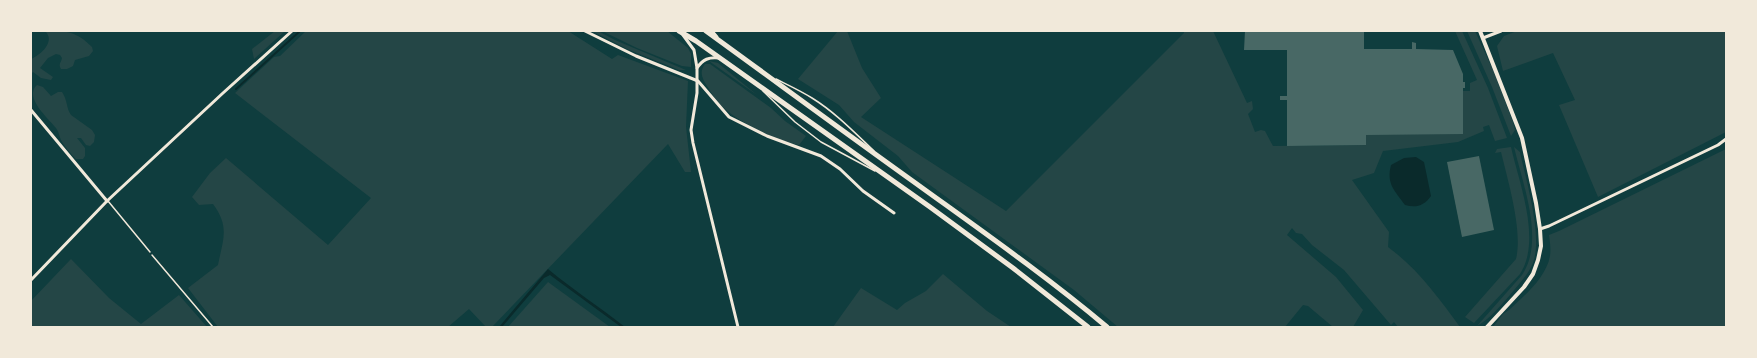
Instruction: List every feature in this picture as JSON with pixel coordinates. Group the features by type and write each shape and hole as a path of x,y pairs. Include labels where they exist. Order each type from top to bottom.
{"main road":[{"path":"706,31 770,76 785,90 1002,245 1107,327"},
{"path":"681,32 721,58 1013,268 1088,327"}],"street":[{"path":"31,280 108,201 223,92 292,31"},
{"path":"585,31 636,56 698,81 729,117 767,136 821,156 840,169 863,191 894,213"},
{"path":"712,31 720,41"},
{"path":"1480,31 1522,138 1540,228 1541,246 1533,274 1524,287 1487,327"},
{"path":"1483,38 1501,31"},
{"path":"681,32 694,50 698,68 698,81 692,115 693,143 738,327"},
{"path":"698,68 705,60 711,57 721,58"},
{"path":"31,110 108,201"},
{"path":"1540,228 1549,226 1718,145 1726,139"}],"lane":[{"path":"770,76 811,97 826,107 841,119 886,162"},
{"path":"753,81 784,112 821,142 883,175"},
{"path":"108,201 150,252"}],"path":[{"path":"150,252 213,327"}],"shaded area":[{"path":"45,31 59,31 76,35 92,47 93,51 89,56 75,60 73,66 67,69 61,69 60,67 62,58 60,55 56,54 48,58 40,68 53,77 51,80 41,78 33,72 31,74 31,59 43,51 48,43 48,35"},
{"path":"275,31 285,31 254,59 252,49"},
{"path":"306,31 568,31 612,59 618,55 688,81 686,127 691,172 685,172 668,144 492,327 486,327 469,309 448,327 218,327 188,288 218,265 224,233 222,220 213,204 199,205 192,197 210,173 226,158 328,245 371,198 235,93 274,57 280,56"},
{"path":"592,31 598,31 615,40 686,70 679,70 627,49"},
{"path":"602,31 667,31 688,48 691,54 691,67 682,66 637,48"},
{"path":"838,31 847,31 862,68 881,98 861,117 1006,211 1184,33 1184,31 1213,31 1247,103 1252,101 1253,109 1248,114 1255,132 1261,130 1265,131 1273,146 1366,145 1366,135 1463,91 1470,91 1470,83 1477,80 1455,31 1462,31 1488,88 1507,138 1495,141 1489,125 1483,127 1484,131 1458,142 1383,151 1374,173 1352,180 1389,232 1388,247 1409,264 1436,294 1460,327 1398,327 1394,322 1391,325 1344,270 1312,245 1302,234 1296,233 1292,228 1287,235 1336,277 1363,310 1353,327 1333,327 1308,306 1303,305 1285,327 1118,327 1074,290 912,172 898,156 854,122 839,105 798,79"},
{"path":"1467,31 1475,31 1493,70 1513,122 1515,130 1511,136 1492,87"},
{"path":"1517,31 1726,31 1726,132 1598,197 1559,105 1575,100 1553,53 1503,71 1497,46 1504,36"},
{"path":"709,61 718,63 757,95"},
{"path":"705,64 710,64 771,108 785,121 806,136 799,145 781,140 760,131 724,108 715,98 704,80 702,70"},
{"path":"37,85 43,87 51,96 58,92 62,92 71,115 92,130 95,135 94,142 90,146 86,145 81,138 77,138 85,148 85,156 83,159 76,159 70,152 62,142 56,128 43,114 35,102 33,96"},
{"path":"1511,147 1527,211 1529,245 1526,260 1520,274 1474,323 1465,317 1516,259 1518,235 1514,206 1501,152 1495,153 1497,149"},
{"path":"1514,147 1520,152 1529,192 1535,223 1536,251 1533,263 1523,280 1495,312 1477,326 1522,275 1529,261 1532,246 1530,212"},
{"path":"1726,149 1726,327 1493,327 1503,314 1534,286 1544,272 1550,256 1549,235"},
{"path":"1416,157 1424,162 1431,196 1423,204 1409,206 1405,205 1392,187 1390,177 1391,165 1404,158"},
{"path":"71,259 109,298 141,324 179,295 207,327 31,327 31,301"},
{"path":"548,269 625,327 621,327 550,275 544,278 502,327 499,327"},
{"path":"943,274 987,311 1011,327 833,327 861,288 897,310 905,303 926,291"},
{"path":"548,282 610,327 508,327"}],"building":[{"path":"1245,31 1364,31 1364,49 1412,49 1412,42 1416,43 1416,49 1453,50 1463,74 1463,82 1465,82 1465,88 1463,88 1463,134 1366,135 1366,145 1287,146 1287,100 1280,100 1280,96 1287,96 1287,50 1244,50"},
{"path":"1479,156 1494,230 1462,237 1447,162"}],"waterway":[{"path":"236,89 300,31"}]}
